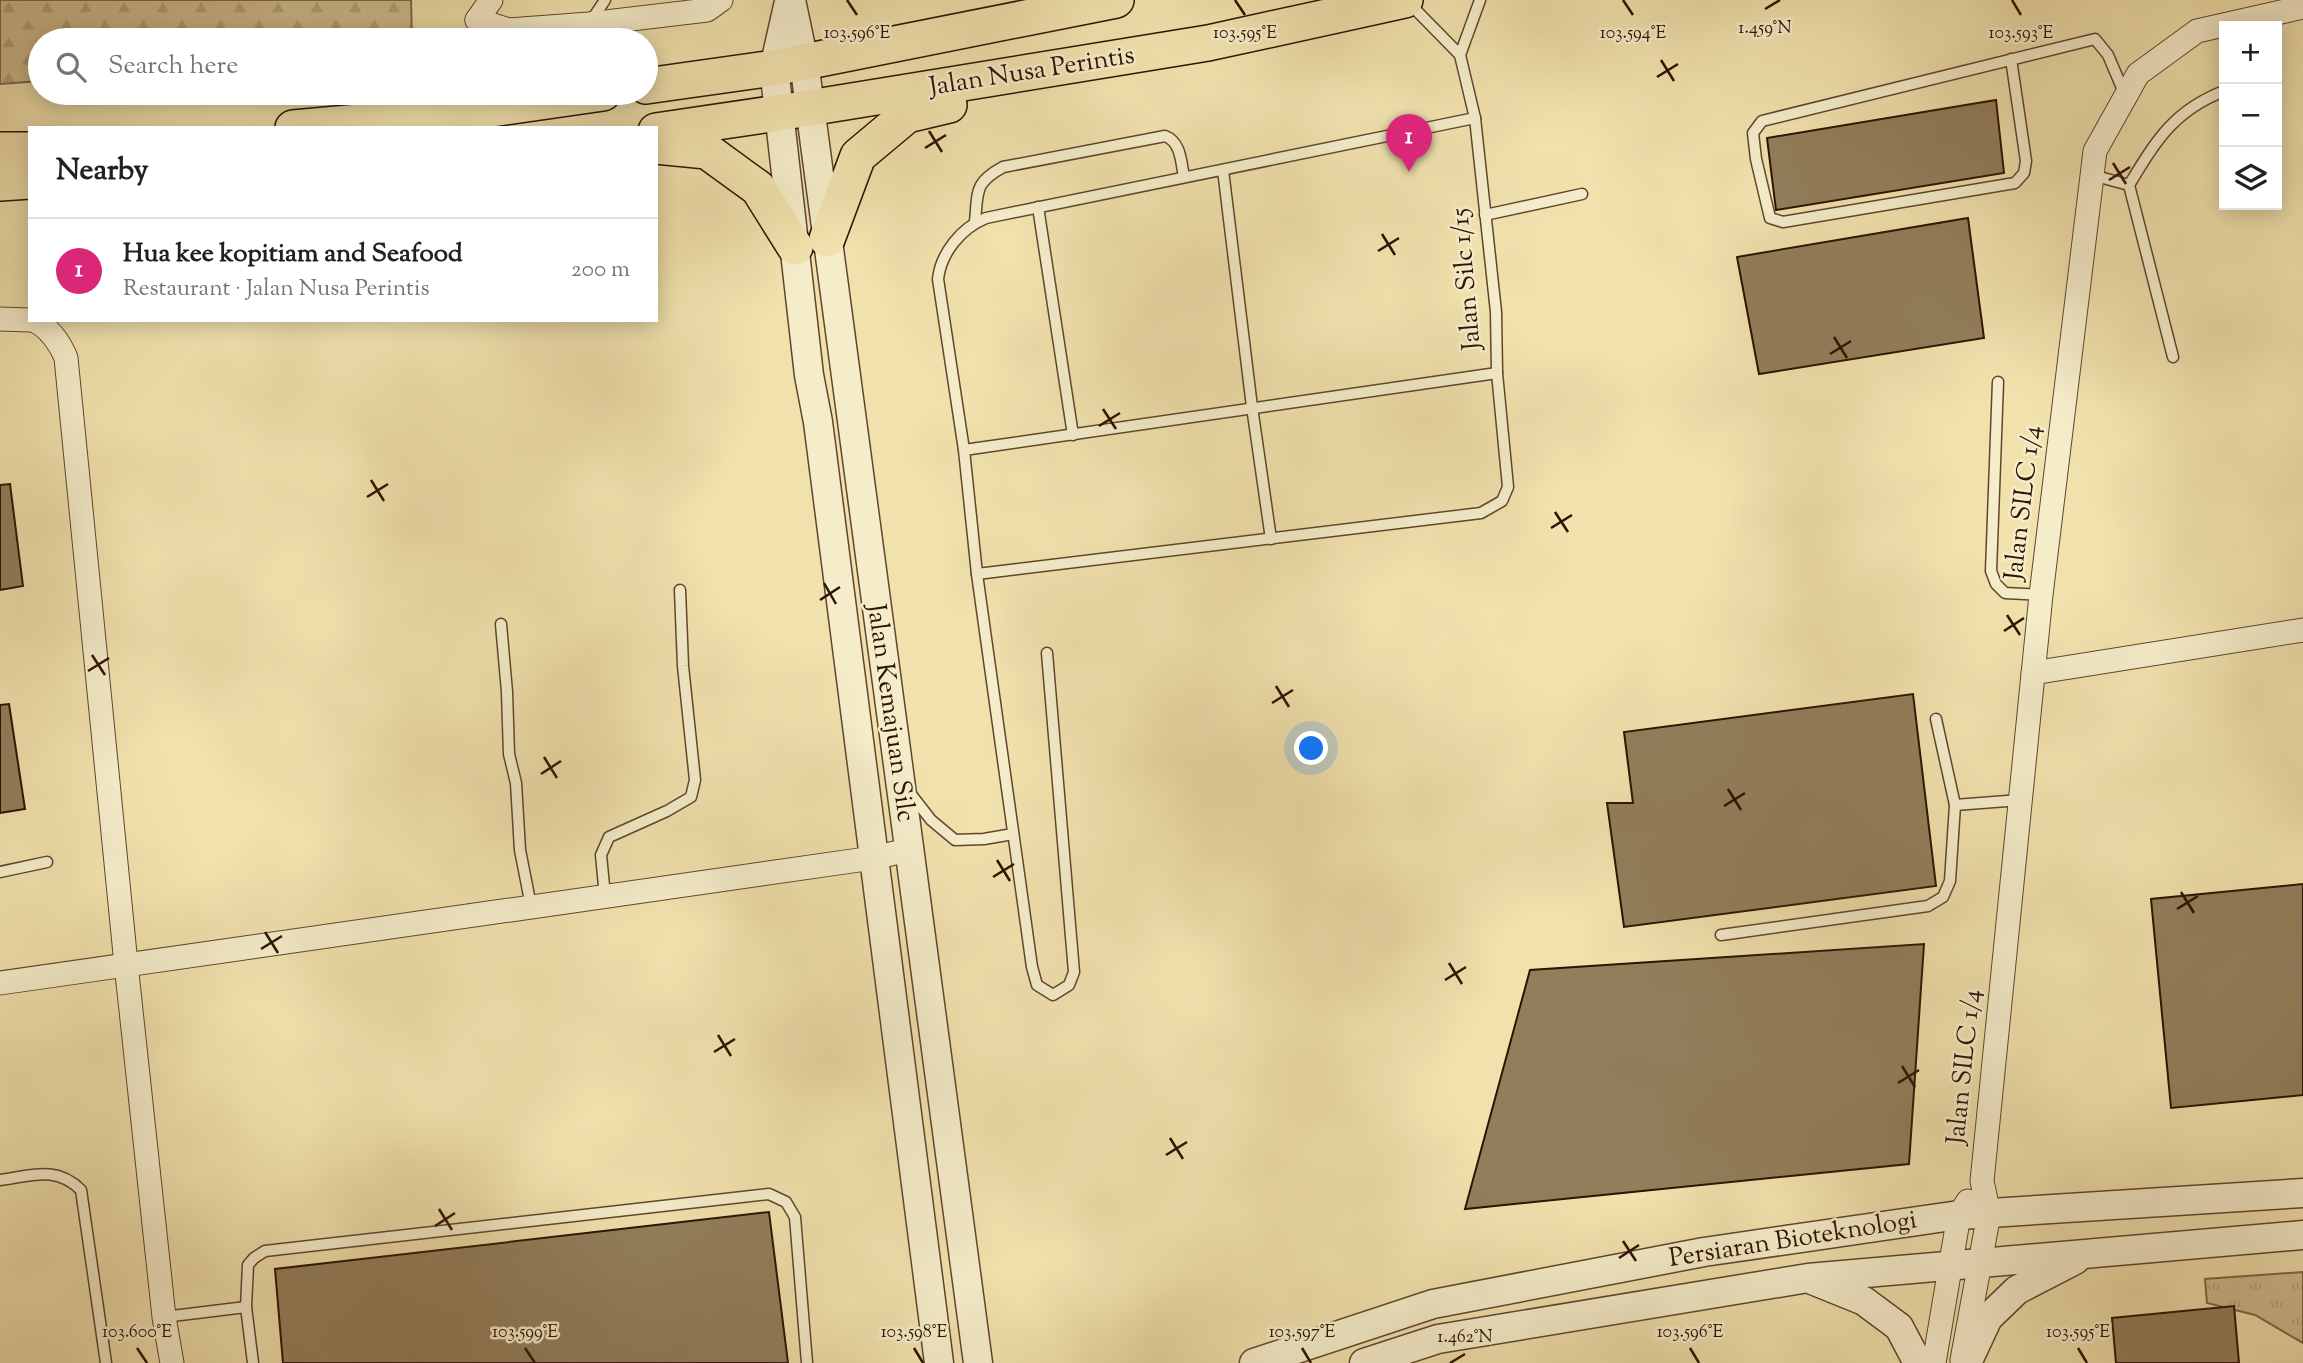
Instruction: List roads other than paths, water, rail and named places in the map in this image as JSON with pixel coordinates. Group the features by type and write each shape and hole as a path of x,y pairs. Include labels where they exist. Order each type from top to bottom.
{"main road":[{"name":"Jalan Nusa Perintis","path":"658,84 789,65 1116,0"},
{"name":"Jalan Nusa Perintis","path":"658,131 1208,43 1406,0"},
{"path":"658,146 707,151 758,188 811,243 858,156 907,115 1208,43"},
{"path":"315,126 519,105"},
{"path":"0,150 28,148"},
{"path":"0,183 28,181"}],"street":[{"path":"491,0 476,10 506,28"},
{"path":"536,28 707,10 721,0"},
{"name":"Jalan Kemajuan Silc","path":"790,0 789,65 811,243 844,370 978,1363"},
{"name":"Jalan SILC 1/4","path":"1989,1213 1982,1181 2020,800 2041,595 2095,151 2138,74 2197,31 2303,7"},
{"path":"0,141 28,148"},
{"name":"Jalan Kemajuan Silc","path":"811,243 810,375 936,1355"},
{"path":"0,319 28,320"},
{"path":"34,322 48,330 66,358 126,964 164,1317 172,1363"},
{"path":"810,375 844,370"},
{"path":"823,464 856,460"},
{"path":"2033,673 2303,630"},
{"path":"0,983 873,858 908,850"},
{"path":"1934,1363 1959,1215 1982,1181"},
{"name":"Persiaran Bioteknologi","path":"1254,1363 1433,1304 1704,1252 1959,1215 2303,1194"},
{"path":"1961,1363 1989,1213"},
{"name":"Persiaran Bioteknologi","path":"1364,1363 1438,1339 1808,1278 2303,1235"},
{"path":"1967,1363 1989,1318 2017,1290 2087,1254"},
{"path":"1808,1278 1864,1301 1899,1327 1918,1363"},
{"path":"973,1327 994,1363"}],"lane":[{"path":"589,24 605,0"},
{"path":"1406,0 1460,55 1480,0"},
{"path":"2011,59 2026,161 2024,173 2015,183 1783,222 1770,218 1756,159 1753,133 1762,121 2011,59 2095,39 2108,55 2125,95"},
{"name":"Jalan Silc 1/15","path":"1271,539 1481,513 1502,501 1508,487 1497,373 1496,312 1475,118 1460,55"},
{"path":"2173,357 2129,185 2157,139 2178,118 2204,99 2219,93"},
{"path":"1047,653 1074,972 1069,985 1053,995 1037,985 1032,967 977,574 964,450 938,279 942,260 967,228 986,218 1475,118"},
{"path":"975,222 981,185 986,177 1003,167 1165,136 1177,145 1184,177"},
{"path":"977,574 1271,539 1223,170"},
{"path":"2092,175 2129,185"},
{"path":"1485,215 1582,194"},
{"path":"1038,207 1073,435"},
{"path":"964,450 1497,373"},
{"path":"1998,382 1991,571 1996,584 2005,593 2041,595"},
{"path":"605,896 601,855 609,837 691,797 695,780 683,666 680,590"},
{"path":"500,624 507,692 509,754 516,783 520,850 531,906"},
{"path":"1721,935 1928,906 1943,897 1950,881 1955,805 1936,719"},
{"path":"899,779 931,820 955,840 1013,834"},
{"path":"1955,805 2020,800"},
{"path":"0,872 47,862"},
{"path":"0,1180 49,1173 70,1179 81,1190 106,1363"},
{"path":"253,1363 246,1307 248,1265 265,1251 769,1194 786,1202 795,1217 807,1363"},
{"path":"164,1317 246,1307"}],"place":[{"name":"Hua kee kopitiam and Seafood","path":"1409,172"}]}
